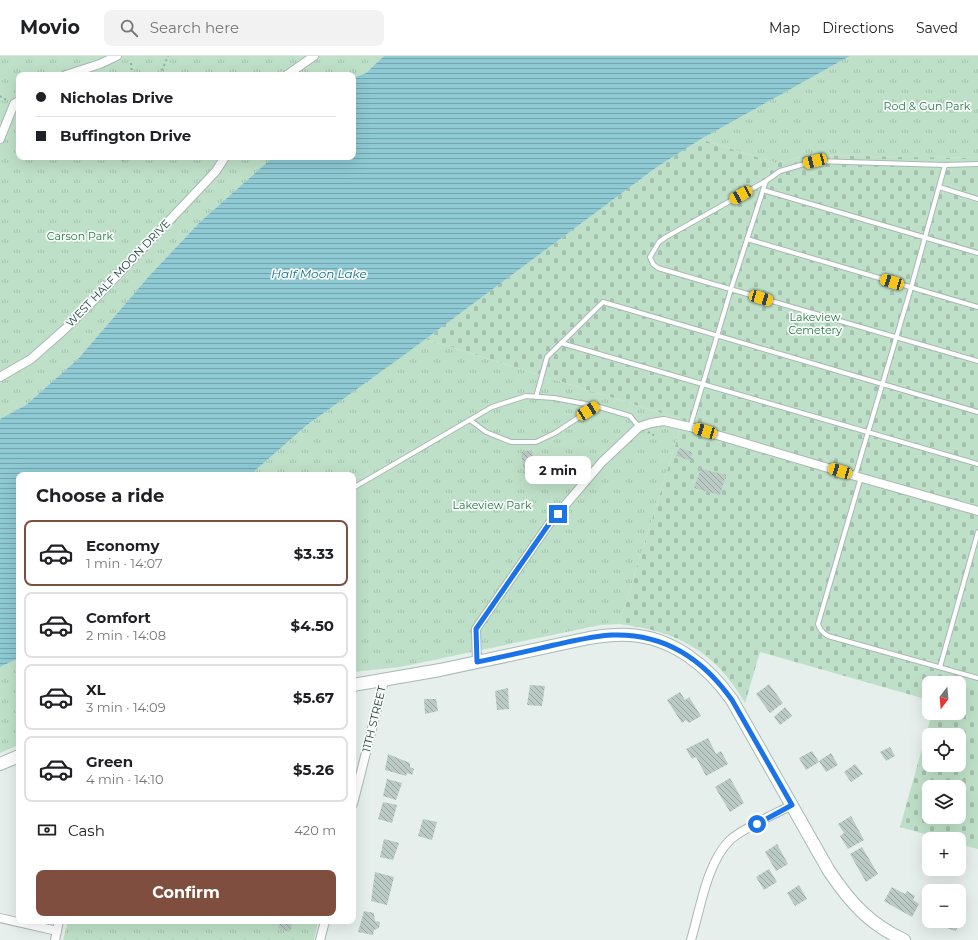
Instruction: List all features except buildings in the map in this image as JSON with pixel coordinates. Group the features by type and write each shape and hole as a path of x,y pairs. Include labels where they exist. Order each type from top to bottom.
{"main road":[{"path":"356,685 384,681 589,638 610,635 631,635 653,640 675,648 692,658 707,670 722,686 732,700 829,872 845,895 862,913 891,934 904,940"},
{"path":"0,764 16,757"}],"street":[{"path":"75,72 100,64 117,56"},
{"path":"291,72 314,56"},
{"path":"0,139 16,102"},
{"name":"WEST HALF MOON DRIVE","path":"0,377 31,359 65,329 203,185 216,171 223,160"},
{"path":"477,662 476,629 549,524 602,462 639,427 651,423 664,421 690,427 858,477 978,510"},
{"name":"11TH STREET","path":"356,792 384,681"},
{"path":"691,940 711,870 719,854 730,840 792,805"},
{"path":"0,918 16,922"},
{"path":"26,924 57,931"},
{"path":"55,940 58,924"},
{"path":"320,940 324,924"}],"lane":[{"path":"978,164 945,165 815,161 780,171 766,181 666,237 659,242 650,256 652,264 658,268 978,361"},
{"path":"945,165 911,288 895,337 868,432 858,477 818,624 822,632 828,636 978,678"},
{"path":"690,427 731,289 766,181"},
{"path":"939,187 978,199"},
{"path":"763,190 978,253"},
{"path":"747,239 978,307"},
{"path":"536,397 547,357 603,302 978,412"},
{"path":"561,343 978,464"},
{"path":"356,486 492,407 526,396 554,398 596,406 630,416 639,427"},
{"path":"470,420 486,432 511,442 536,442 555,433 596,406"},
{"path":"940,667 978,532"}],"path":[{"path":"161,72 168,56"},
{"path":"131,63 132,72"}],"green space":[{"name":"Carson Park","path":"0,56 384,56 366,73 356,77 356,72 16,72 16,160 270,160 200,222 150,275 78,359 26,405 0,419"},
{"name":"Rod & Gun Park","path":"850,56 978,56 978,158 810,155 776,163 701,139"},
{"name":"Lakeview Cemetery","path":"701,139 776,163 810,155 978,158 978,849 966,846 966,832 922,832 922,833 900,827 922,749 922,772 966,772 966,728 928,728 930,720 966,720 966,676 922,676 922,698 760,652 745,703 721,670 707,657 692,647 676,638 659,632 619,624 683,420 425,339 657,167"},
{"name":"Lakeview Park","path":"425,339 683,420 619,624 600,625 400,667 356,672 356,472 253,472 307,425"},
{"path":"16,659 16,746 0,753 0,667"},
{"path":"67,924 317,924 314,940 63,940"}],"water":[{"name":"Half Moon Lake","path":"384,56 850,56 701,139 657,167 400,358 307,425 253,472 16,472 16,659 0,667 0,419 26,405 78,359 150,275 200,222 270,160 356,160 356,77 366,73"}],"route":[{"path":"558,514 549,524 476,629 477,662 589,638 610,635 631,635 653,640 675,648 692,658 707,670 722,686 732,700 792,805 757,824"}]}
